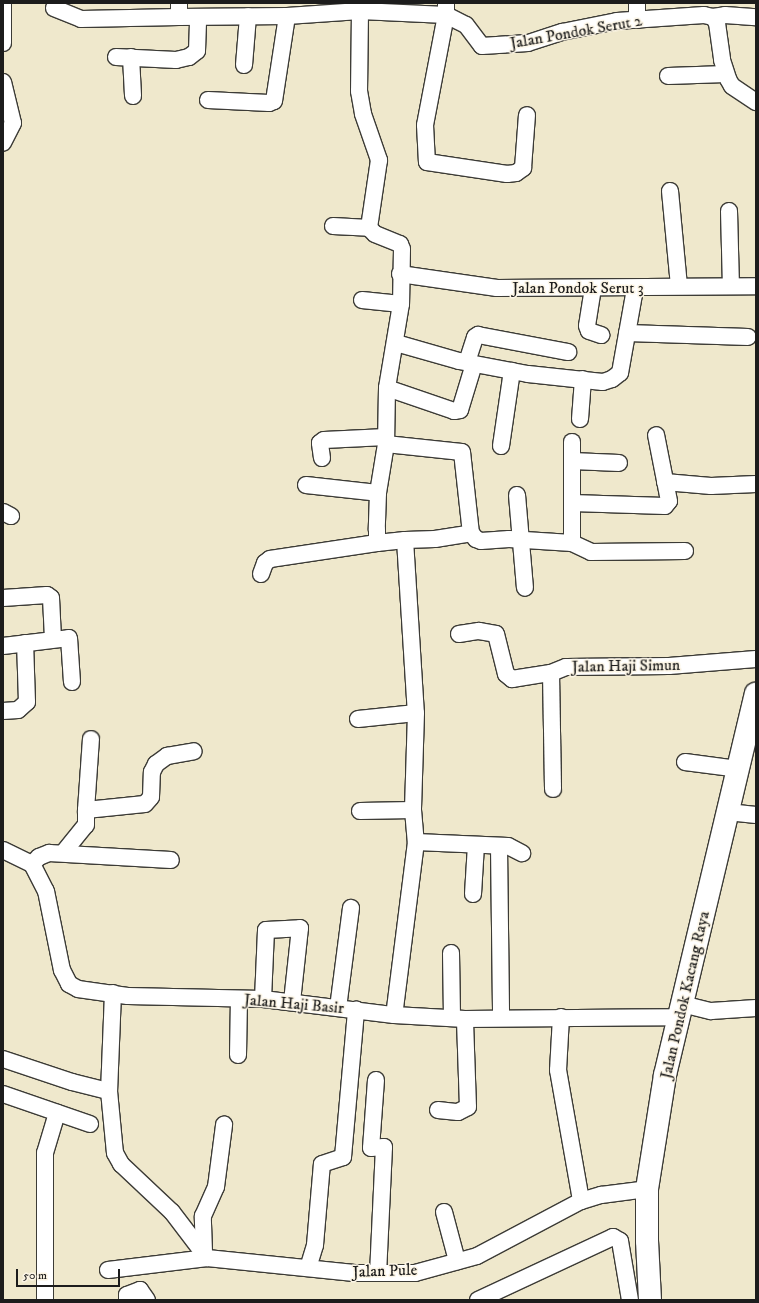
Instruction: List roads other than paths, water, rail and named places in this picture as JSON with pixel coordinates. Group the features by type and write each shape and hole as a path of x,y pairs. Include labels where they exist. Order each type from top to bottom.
{"main road":[{"name":"Jalan Pondok Kacang Raya","path":"650,1300 647,1241 647,1189 665,1075 755,703"}],"street":[{"path":"3,3 3,43"},
{"path":"637,3 638,20"},
{"path":"54,8 81,19 179,10 198,18 222,10 248,16 287,16 327,8 360,11 446,9 425,125 427,162 507,174 516,173 523,168 528,115"},
{"name":"Jalan Pondok Serut 2","path":"446,9 466,25 482,46 528,43 562,32 638,20 704,15 714,10 756,17"},
{"path":"714,10 722,60 726,74 732,86 756,102"},
{"path":"360,11 359,91 363,114 379,160 369,228"},
{"path":"244,65 248,16"},
{"path":"208,100 269,103 274,101 287,16"},
{"path":"133,96 123,57 176,60 189,57 197,52 198,18"},
{"path":"668,76 726,74"},
{"path":"3,82 13,122 3,143"},
{"path":"670,191 679,286"},
{"path":"729,211 731,286"},
{"path":"333,226 369,228 375,234 400,244 401,304 396,343 387,388 386,440 378,493 377,543"},
{"name":"Jalan Pondok Serut 3","path":"400,274 496,288 635,289 679,286 756,286"},
{"path":"593,288 587,326 589,331 601,335"},
{"path":"396,343 470,363 512,371 603,382 617,377 628,333 635,289"},
{"path":"362,300 401,304"},
{"path":"628,333 748,337"},
{"path":"387,388 454,411 460,410 475,337 478,336 568,352"},
{"path":"501,446 512,371"},
{"path":"580,419 583,380"},
{"path":"572,503 665,506 669,501 656,435"},
{"path":"322,458 320,442 324,440 386,440 462,452 471,533 476,539 481,541 522,540 572,543 591,552 686,551"},
{"path":"572,442 572,543"},
{"path":"572,461 618,463"},
{"path":"666,482 711,486 756,484"},
{"path":"306,485 378,493"},
{"path":"517,495 525,588"},
{"path":"261,574 265,563 270,559 377,543 435,539 471,533"},
{"path":"394,1015 416,842 413,810 416,713 405,540"},
{"path":"3,598 47,595 51,598 53,639"},
{"name":"Jalan Haji Simun","path":"459,634 478,631 496,634 506,674 512,679 552,673 566,667 669,666 756,659"},
{"path":"3,646 70,638 72,682"},
{"path":"3,711 18,710 27,702 25,644"},
{"path":"552,673 553,789"},
{"path":"358,719 416,713"},
{"path":"63,853 86,825 91,739"},
{"path":"86,810 145,804 151,797 152,772 156,764 168,756 194,751"},
{"path":"685,762 738,769"},
{"path":"360,810 413,810"},
{"path":"728,812 756,815"},
{"path":"416,842 499,846 514,848 522,853"},
{"path":"473,894 476,845"},
{"path":"499,846 501,1018"},
{"path":"3,850 32,864 39,857 49,853 171,860"},
{"name":"Jalan Haji Basir","path":"32,864 46,891 62,970 69,984 78,989 113,993 262,999 394,1015 459,1019 561,1017 680,1010 756,1008"},
{"path":"338,1008 351,908"},
{"path":"262,999 266,930 300,928 292,1002"},
{"path":"438,1110 458,1112 468,1107 451,953"},
{"path":"113,993 109,1091 115,1153 121,1164 172,1212 205,1255"},
{"path":"238,1055 239,999"},
{"path":"308,1268 315,1245 322,1164 343,1157 356,1010"},
{"path":"561,1017 558,1070 580,1200"},
{"path":"3,1059 72,1082 109,1091"},
{"path":"376,1080 371,1148 384,1147 378,1273"},
{"path":"3,1094 90,1124"},
{"path":"45,1300 45,1153 57,1113"},
{"path":"205,1255 203,1216 216,1187 224,1125"},
{"name":"Jalan Pule","path":"108,1270 205,1255 308,1268 378,1273 415,1273 477,1256 580,1200 601,1195 647,1189"},
{"path":"444,1212 457,1261"},
{"path":"478,1300 504,1295 617,1237 620,1241 630,1300"},
{"path":"127,1300 127,1295 140,1290 147,1300"}]}
